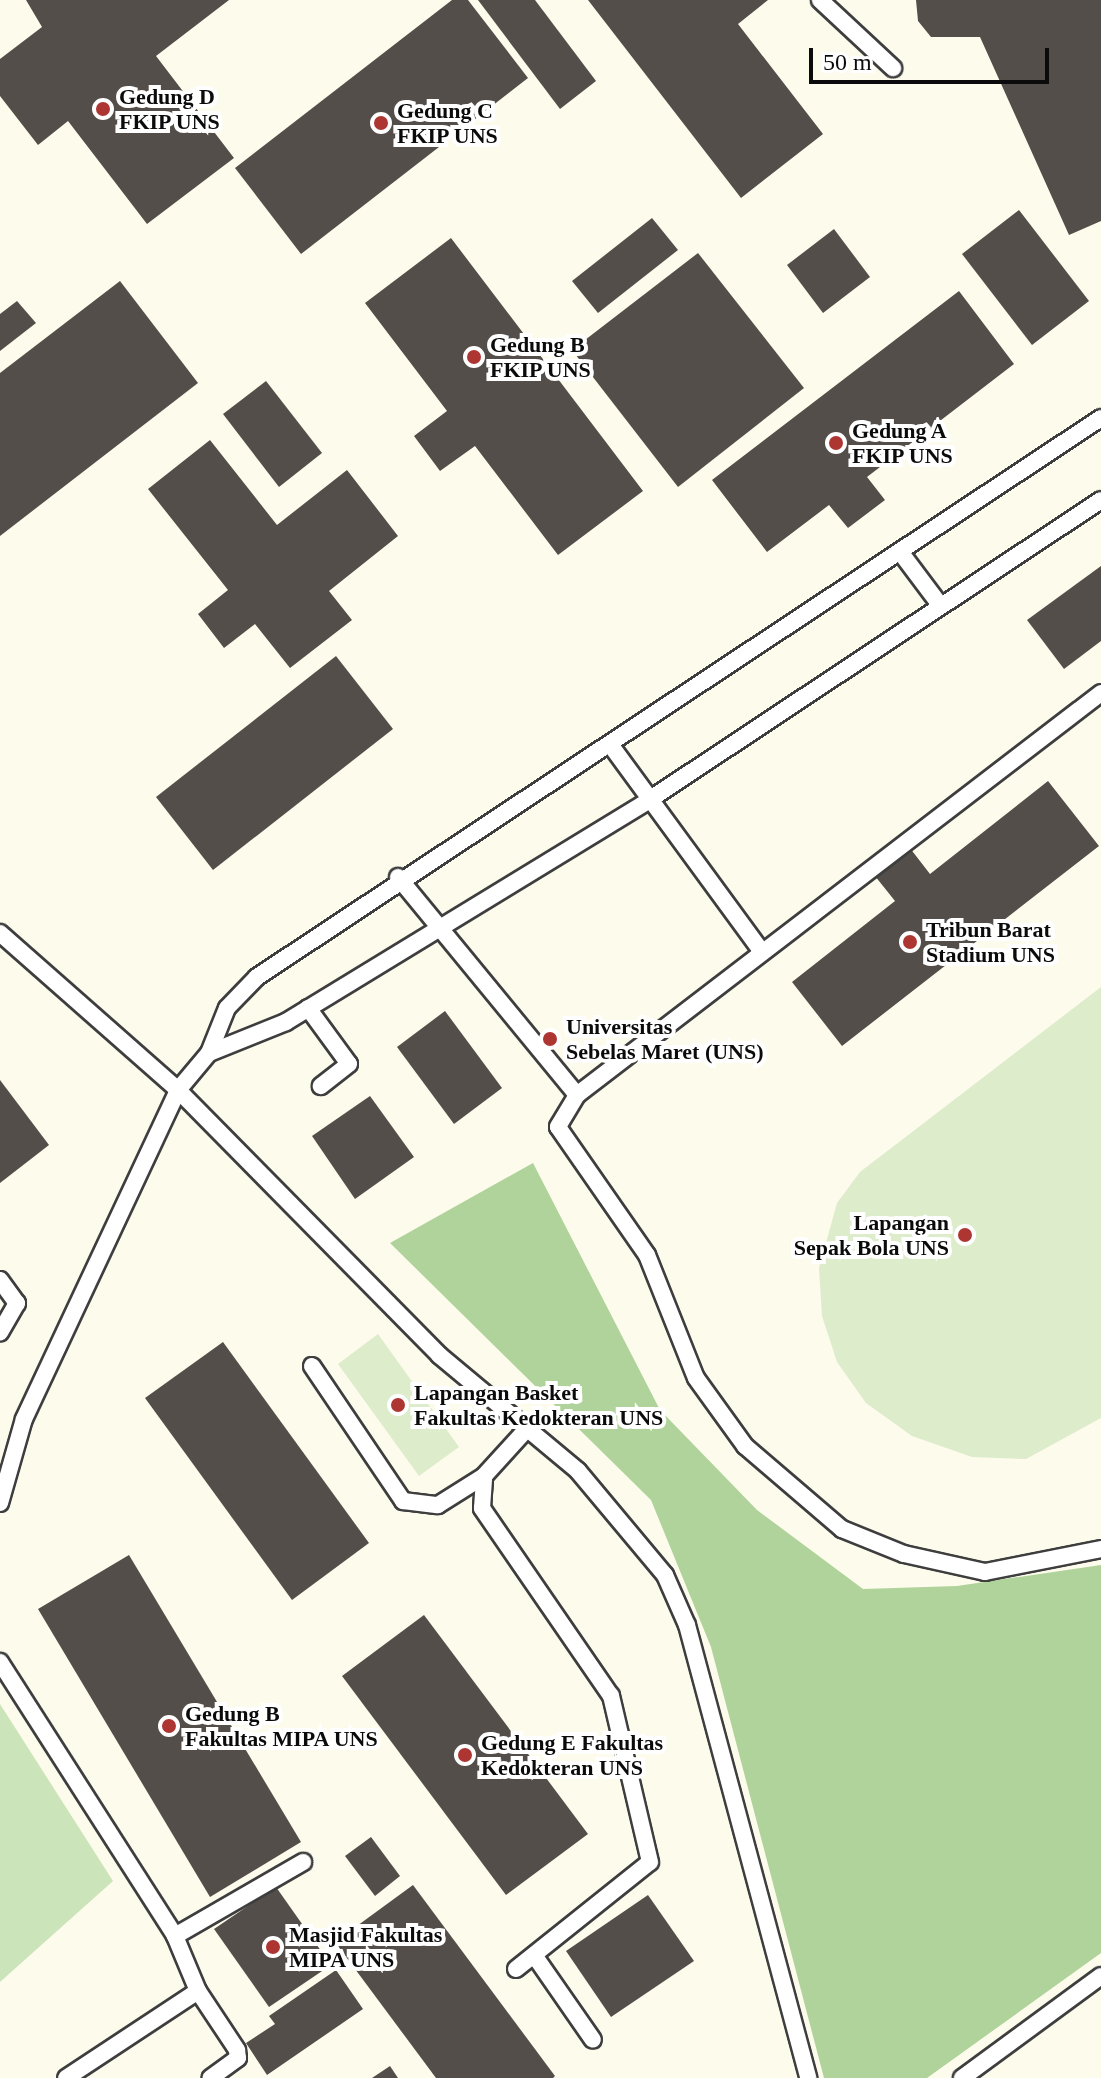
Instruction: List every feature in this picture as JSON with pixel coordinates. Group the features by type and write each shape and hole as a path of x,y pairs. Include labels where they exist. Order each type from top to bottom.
{"lane":[{"path":"820,0 893,68"},
{"path":"0,1503 24,1419 178,1090 209,1053 227,1008 257,977 398,877 612,747 1101,418"},
{"path":"209,1053 255,1038 308,1008 439,925 649,800 1101,500"},
{"path":"901,553 940,605"},
{"path":"1101,693 577,1095 560,1116 561,1139 647,1255 696,1378 745,1446 783,1483 842,1529 904,1554 985,1572 1101,1549"},
{"path":"612,747 762,952"},
{"path":"398,877 577,1095"},
{"path":"0,933 178,1090 384,1304 525,1431 578,1471 665,1575 687,1625 808,2078"},
{"path":"308,1008 349,1064 321,1086"},
{"path":"0,1280 17,1303 0,1332"},
{"path":"312,1366 403,1501 438,1505 484,1476 525,1431"},
{"path":"484,1476 489,1528 611,1696 650,1862 516,1969"},
{"path":"0,1662 175,1936 198,1991 237,2050 238,2058 210,2078"},
{"path":"175,1936 303,1862"},
{"path":"534,1955 593,2040"},
{"path":"962,2078 1101,1976"},
{"path":"66,2078 198,1991"}],"green space":[{"name":"Lapangan Sepak Bola UNS","path":"1101,987 1101,1418 1026,1459 972,1457 912,1436 866,1403 837,1362 822,1316 819,1268 837,1203 860,1172"},
{"path":"533,1163 660,1410 757,1510 863,1589 957,1586 1101,1565 1101,1953 927,2078 824,2078 711,1647 651,1500 390,1243"},
{"name":"Lapangan Basket Fakultas Kedokteran UNS","path":"378,1334 459,1447 419,1476 338,1364"},
{"path":"0,1704 113,1881 0,1982"}],"building":[{"name":"Gedung D FKIP UNS","path":"26,0 229,0 156,56 234,158 147,224 68,121 38,145 0,96 0,59 42,27"},
{"name":"Gedung C FKIP UNS","path":"452,0 468,0 528,78 301,254 235,168"},
{"path":"478,0 535,0 596,81 560,109"},
{"path":"588,0 768,0 738,24 823,134 741,198"},
{"path":"916,0 1101,0 1101,221 1069,235 980,37 931,37 918,21"},
{"path":"1019,210 1089,301 1032,345 962,254"},
{"path":"652,218 678,250 598,313 572,281"},
{"path":"834,229 870,277 823,313 787,265"},
{"name":"Gedung B FKIP UNS","path":"451,238 643,491 558,555 475,446 440,471 414,436 447,411 365,303"},
{"path":"698,253 804,388 678,487 572,350"},
{"path":"120,281 198,383 0,536 0,373"},
{"name":"Gedung A FKIP UNS","path":"959,291 1014,364 867,477 885,500 848,528 829,505 767,552 712,480"},
{"path":"17,301 36,323 0,351 0,314"},
{"path":"266,381 322,453 279,487 223,414"},
{"path":"210,440 277,525 347,470 398,536 329,591 352,620 290,668 255,624 224,648 198,614 228,590 148,489"},
{"path":"1101,566 1101,641 1064,669 1027,620"},
{"path":"336,656 393,729 213,870 156,797"},
{"name":"Tribun Barat Stadium UNS","path":"1048,781 1099,846 842,1046 792,982 895,901 871,871 906,843 930,874"},
{"path":"445,1011 502,1088 454,1124 397,1047"},
{"path":"0,1080 49,1145 0,1183"},
{"path":"370,1096 414,1157 355,1199 312,1136"},
{"path":"223,1342 369,1543 292,1600 145,1398"},
{"name":"Gedung B Fakultas MIPA UNS","path":"129,1555 301,1842 210,1897 38,1609"},
{"name":"Gedung E Fakultas Kedokteran UNS","path":"424,1615 588,1834 506,1895 342,1676"},
{"path":"371,1837 400,1876 375,1896 345,1856"},
{"path":"413,1885 555,2076 553,2078 436,2078 335,1942"},
{"name":"Masjid Fakultas MIPA UNS","path":"276,1887 331,1965 269,2007 214,1929"},
{"path":"648,1895 694,1961 611,2017 566,1951"},
{"path":"336,1970 363,2009 267,2075 246,2043 275,2024 269,2016"},
{"path":"390,2066 398,2078 372,2078"}],"place":[{"name":"Gedung D FKIP UNS","path":"103,109"},
{"name":"Gedung C FKIP UNS","path":"381,123"},
{"name":"Gedung B FKIP UNS","path":"474,357"},
{"name":"Gedung A FKIP UNS","path":"836,443"},
{"name":"Tribun Barat Stadium UNS","path":"910,942"},
{"name":"Universitas Sebelas Maret (UNS)","path":"550,1039"},
{"name":"Lapangan Sepak Bola UNS","path":"965,1235"},
{"name":"Lapangan Basket Fakultas Kedokteran UNS","path":"398,1405"},
{"name":"Gedung B Fakultas MIPA UNS","path":"169,1726"},
{"name":"Gedung E Fakultas Kedokteran UNS","path":"465,1755"},
{"name":"Masjid Fakultas MIPA UNS","path":"273,1947"}]}
